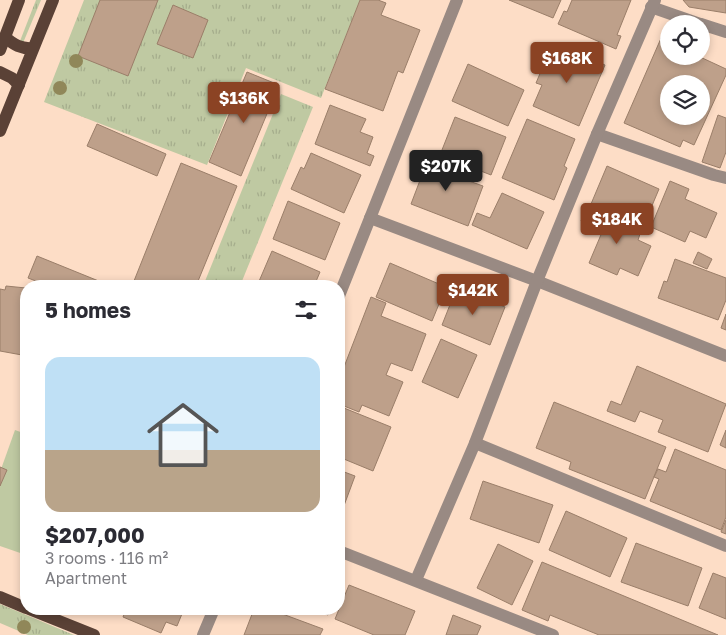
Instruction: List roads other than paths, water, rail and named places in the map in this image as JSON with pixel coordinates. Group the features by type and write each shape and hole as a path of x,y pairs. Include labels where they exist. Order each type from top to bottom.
{"main road":[{"path":"0,50 19,0"},
{"path":"0,131 53,0"},
{"path":"5,37 13,44 24,49 34,48"},
{"path":"0,72 12,78 18,85"},
{"path":"0,597 20,605"},
{"path":"45,615 94,635"}],"street":[{"path":"345,281 452,2"},
{"path":"416,580 475,443 537,281 653,4 679,15"},
{"path":"710,27 726,32"},
{"path":"597,134 726,178"},
{"path":"370,218 537,281 726,356"},
{"path":"475,443 726,546"},
{"path":"345,553 553,635"},
{"path":"203,635 211,615"}]}
